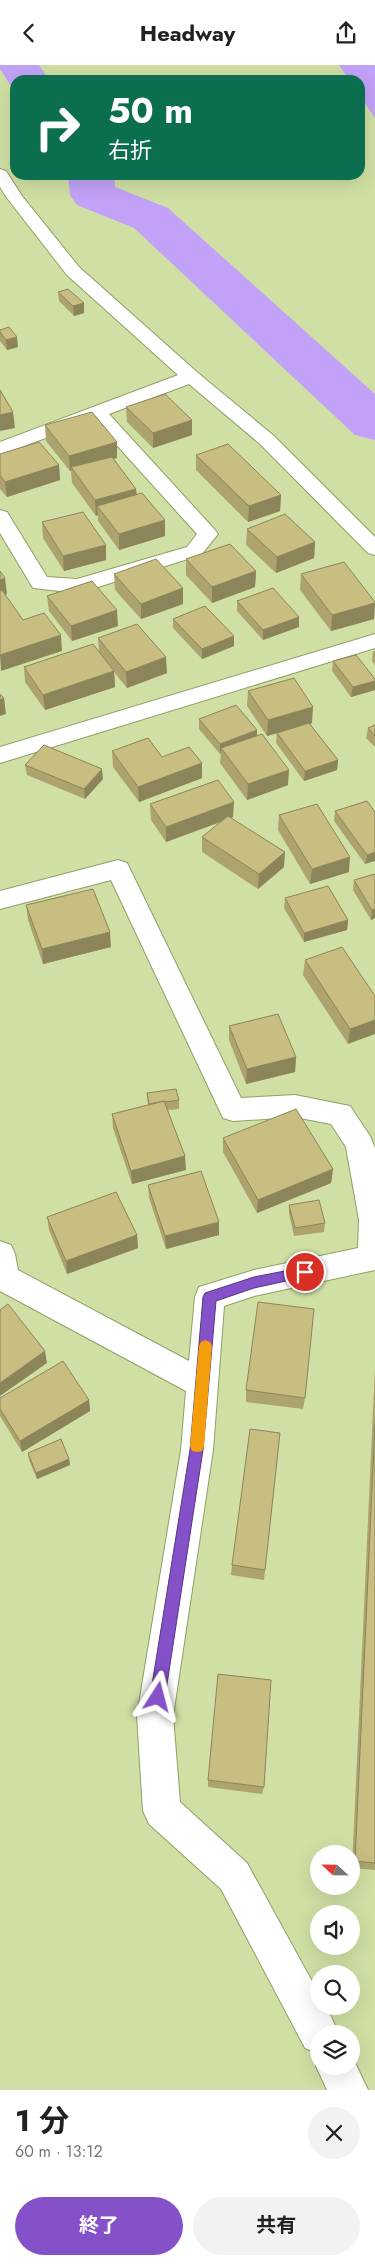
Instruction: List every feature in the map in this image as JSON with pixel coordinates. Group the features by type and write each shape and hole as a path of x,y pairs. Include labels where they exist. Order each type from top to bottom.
{"street":[{"path":"0,174 14,198 73,271 191,377 267,440 375,549"},
{"path":"0,449 191,377"},
{"path":"0,516 40,583 78,585 194,551 208,534 97,412"},
{"path":"0,755 375,641"},
{"path":"0,900 118,869 233,1110 295,1106 340,1114 368,1153 374,1220 373,1257 254,1283 210,1297 196,1450 155,1715 162,1811 234,1876 314,2025"},
{"path":"1,1269 45,1297 167,1367 202,1383"},
{"path":"340,2075 348,2090"}],"shaded area":[{"path":"339,65 375,65 375,118 365,103 365,75 346,75"}],"building":[{"path":"68,289 84,303 73,306 58,292"},
{"path":"9,327 17,337 6,340 0,330"},
{"path":"0,390 13,412 0,415"},
{"path":"165,394 192,420 153,433 126,407"},
{"path":"92,412 117,442 69,456 45,425"},
{"path":"39,442 59,465 5,482 0,475 0,454"},
{"path":"228,444 281,495 249,506 196,455"},
{"path":"112,457 136,489 95,500 71,467"},
{"path":"142,493 165,520 119,534 97,506"},
{"path":"83,512 106,545 63,556 42,522"},
{"path":"285,514 315,542 277,557 247,529"},
{"path":"230,544 256,571 212,587 186,559"},
{"path":"156,559 183,588 141,604 114,574"},
{"path":"344,562 375,603 332,615 301,574"},
{"path":"0,571 5,578 0,580"},
{"path":"92,581 117,610 71,626 47,596"},
{"path":"273,588 299,617 263,630 237,601"},
{"path":"2,590 23,620 44,613 61,635 0,655 0,591"},
{"path":"205,606 234,636 202,649 173,619"},
{"path":"137,624 166,657 126,672 98,638"},
{"path":"93,644 114,671 43,695 24,667"},
{"path":"356,655 375,681 353,687 333,661"},
{"path":"294,678 313,707 268,720 248,691"},
{"path":"236,705 257,730 220,744 199,719"},
{"path":"309,723 338,760 305,771 277,733"},
{"path":"375,725 375,736 368,728"},
{"path":"262,734 289,770 248,784 221,748"},
{"path":"148,738 162,757 189,747 202,763 138,787 112,751"},
{"path":"44,745 102,769 84,789 25,765"},
{"path":"218,780 234,802 166,827 150,804"},
{"path":"367,801 375,812 375,852 367,855 335,811"},
{"path":"317,804 350,857 312,869 279,815"},
{"path":"228,816 285,852 259,874 202,837"},
{"path":"375,874 375,909 372,910 354,880"},
{"path":"328,886 348,920 304,933 285,898"},
{"path":"93,889 110,932 42,949 26,905"},
{"path":"342,947 375,996 375,1020 350,1029 305,960"},
{"path":"278,1014 296,1057 247,1069 229,1026"},
{"path":"176,1089 179,1100 149,1104 147,1093"},
{"path":"164,1101 185,1156 131,1171 112,1114"},
{"path":"296,1109 333,1169 258,1200 223,1138"},
{"path":"201,1171 219,1222 165,1236 148,1185"},
{"path":"116,1192 137,1235 66,1261 47,1217"},
{"path":"319,1200 325,1223 295,1228 289,1205"},
{"path":"258,1302 314,1309 305,1398 246,1390"},
{"path":"8,1304 45,1351 0,1383 0,1310"},
{"path":"63,1361 89,1400 20,1441 0,1409 0,1398"},
{"path":"375,1424 375,1863 360,1862 360,1845 356,1845"},
{"path":"250,1429 280,1433 265,1570 232,1565"},
{"path":"61,1439 69,1459 36,1473 28,1453"},
{"path":"218,1674 271,1680 264,1787 208,1780"}],"waterway":[{"path":"18,65 25,75"},
{"path":"92,180 93,195 151,218 375,423"}],"slow traffic":[{"path":"197,1446 205,1346"}],"route":[{"path":"158,1697 196,1450 210,1297 254,1283 305,1272"}]}
